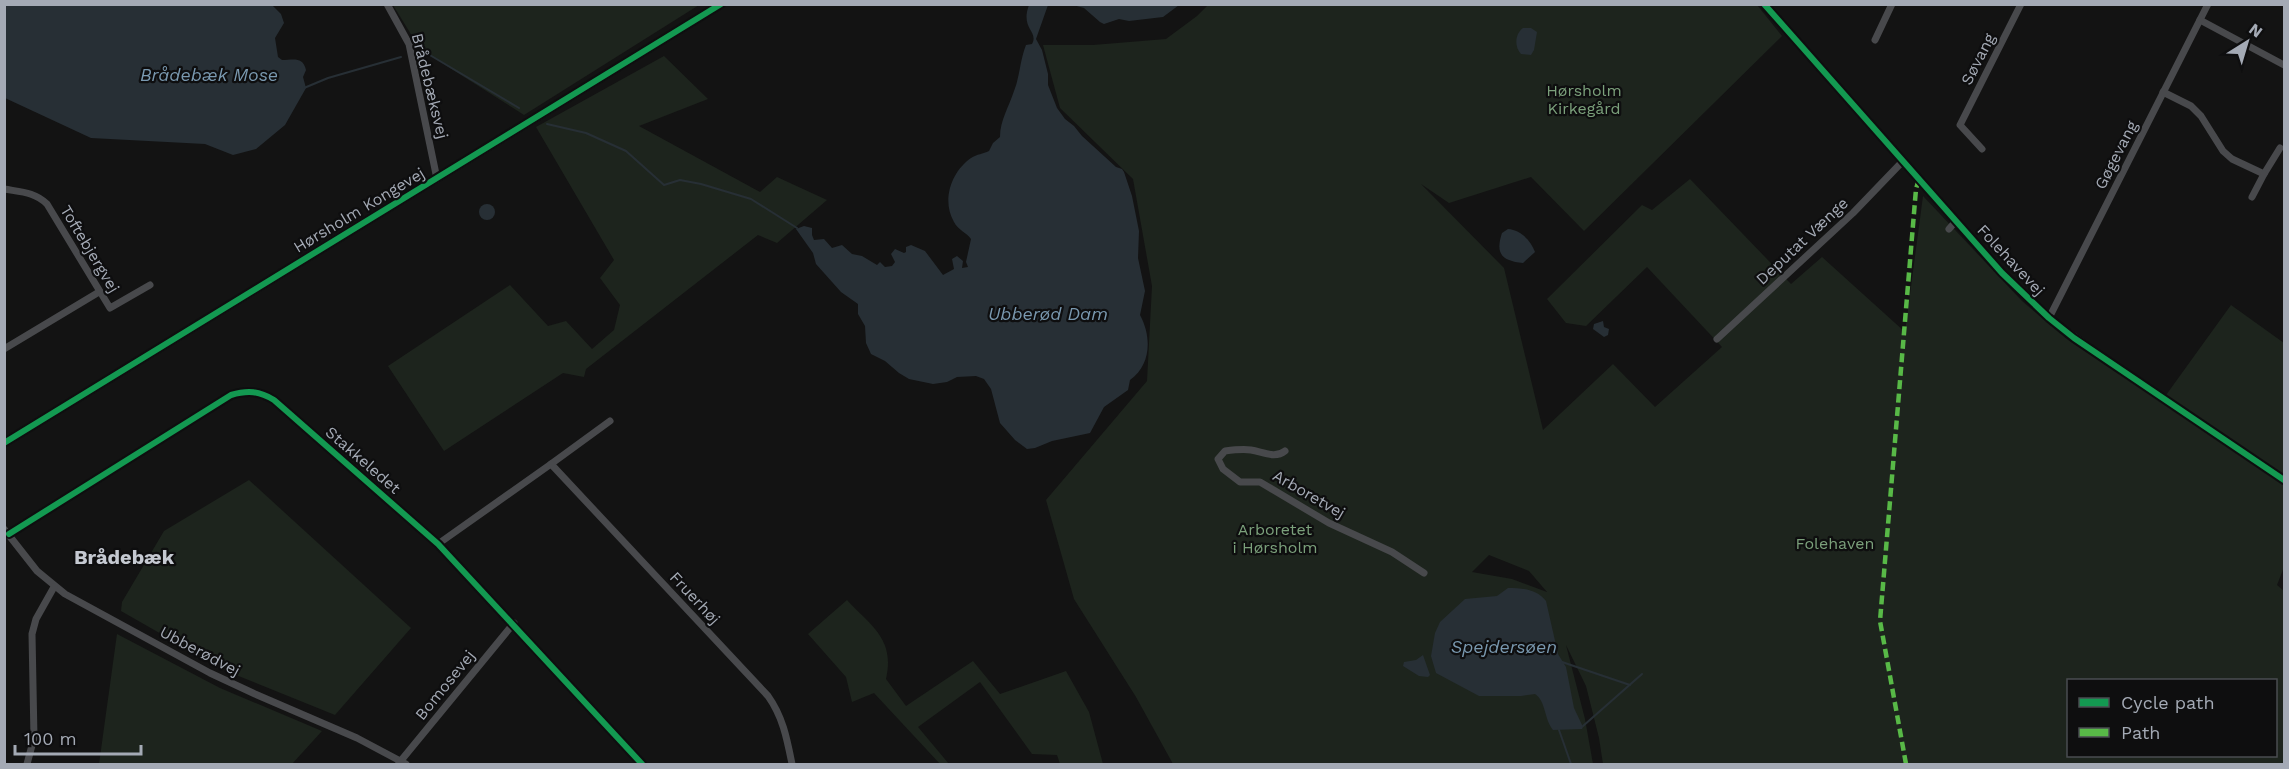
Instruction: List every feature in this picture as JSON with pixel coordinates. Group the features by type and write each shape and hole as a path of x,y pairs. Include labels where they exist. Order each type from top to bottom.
{"main road":[{"name":"Hørsholm Kongevej","path":"6,440 721,4"},
{"name":"Folehavevej","path":"2121,370 2284,480"}],"street":[{"name":"Brådebæksvej","path":"387,4 403,29 409,44 437,179"},
{"name":"Folehavevej","path":"1764,4 2002,273 2049,318 2121,370"},
{"path":"1875,40 1892,4"},
{"name":"Søvang","path":"1982,149 1960,125 2021,4"},
{"name":"Gøgevang","path":"2049,318 2208,4"},
{"path":"2200,20 2284,65"},
{"path":"2163,92 2191,106 2201,116 2223,151 2232,159 2264,174"},
{"path":"2252,196 2280,148"},
{"name":"Deputat Vænge","path":"1717,339 1853,213 1903,161"},
{"name":"Toftebjergvej","path":"4,189 30,193 40,197 47,204 110,308 150,285"},
{"path":"1949,229 1956,221"},
{"path":"4,349 99,292"},
{"name":"Stakkeledet","path":"7,531 231,395 244,391 257,392 274,400 438,544 642,765"},
{"path":"438,544 610,421"},
{"name":"Arboretvej","path":"1285,451 1281,454 1266,454 1250,450 1225,451 1218,459 1223,469 1240,482 1260,482 1329,523 1392,552 1424,573"},
{"name":"Fruerhøj","path":"551,464 768,696 778,710 784,726 792,765"},
{"name":"Ubberødvej","path":"7,531 24,556 54,587 210,673 357,738 401,763"},
{"path":"27,765 34,738 32,634 36,618 54,587"},
{"name":"Bomosevej","path":"401,763 513,623"}],"green space":[{"path":"393,5 699,5 524,115 420,49"},
{"path":"1208,5 1757,5 1782,36 1584,231 1531,177 1449,203 1421,184 1504,268 1543,430 1613,364 1655,407 1722,347 1647,267 1586,326 1566,323 1547,299 1642,205 1652,210 1690,179 1791,284 1822,257 1905,332 1923,196 2022,301 2067,339 2161,402 2231,305 2284,343 2284,567 2277,585 2284,591 2284,764 1603,764 1586,686 1566,645 1585,719 1593,764 1173,764 1136,697 1074,599 1046,500 1147,381 1152,286 1133,179 1060,108 1043,45 1093,45 1166,39","holes":["1489,555 1529,571 1547,592 1512,579 1472,572"]},
{"path":"664,56 708,99 639,126 760,192 777,177 827,200 777,243 758,235 586,369 584,377 563,373 444,451 388,366 510,285 548,326 566,321 592,349 614,330 620,305 600,278 614,260 536,127"},
{"path":"249,480 411,628 335,715 226,671 121,611 122,602 164,531"},
{"path":"847,600 879,635 887,654 886,679 906,706 973,661 1000,694 1066,671 1089,712 1103,764 1060,764 1057,755 1032,754 980,682 918,727 949,764 940,764 874,693 852,702 846,677 808,634"},
{"path":"117,634 220,688 322,731 292,764 99,764"}],"water":[{"name":"Brådebæk Mose","path":"4,5 272,5 281,14 284,23 275,38 278,57 282,60 297,60 303,63 306,70 303,77 306,88 285,125 256,149 233,155 205,144 91,138 5,98"},
{"name":"Ubberød Dam","path":"1029,5 1048,5 1036,39 1042,50 1048,74 1048,85 1057,108 1082,136 1124,172 1132,196 1139,231 1138,258 1145,291 1140,315 1148,341 1146,359 1137,374 1130,380 1128,390 1104,407 1090,433 1027,449 1015,440 1000,423 991,389 984,379 976,376 957,377 947,382 933,384 909,379 885,361 871,354 866,343 865,326 858,314 858,304 841,292 816,264 813,253 796,229 804,226 812,228 814,240 824,239 832,248 842,245 852,254 862,256 877,265 880,262 885,267 892,266 895,262 891,254 895,249 904,253 906,247 911,245 925,251 943,275 954,269 952,259 957,256 963,261 962,268 968,267 966,262 971,239 956,225 950,213 948,205 950,187 958,170 964,164 973,157 989,151 1000,137 1001,125 1016,85 1026,45 1032,44 1034,40 1027,19"},
{"path":"1073,5 1179,5 1163,17 1129,21 1119,19 1104,24 1084,8"},
{"path":"1523,28 1531,28 1537,32 1531,55 1521,54 1516,44 1517,37"},
{"path":"487,204 493,206 495,212 493,218 487,220 481,218 479,212 481,206"},
{"path":"1508,229 1521,234 1528,240 1535,252 1523,263 1505,258 1500,251 1502,233"},
{"path":"1603,321 1604,327 1609,329 1608,335 1604,337 1593,329 1594,324"},
{"name":"Spejdersøen","path":"1508,588 1534,592 1546,601 1558,654 1566,667 1574,708 1582,729 1553,730 1539,697 1535,694 1479,696 1436,673 1431,656 1435,633 1440,622 1465,599 1497,596"},
{"path":"1423,655 1430,675 1428,677 1419,676 1403,666 1404,662 1416,660"}],"waterway":[{"path":"419,53 423,51 519,108"},
{"path":"304,88 328,78 401,57"},
{"path":"547,124 586,133 626,151 664,185 680,180 751,199 797,228"},
{"path":"1562,662 1630,685"},
{"path":"1583,726 1642,674"},
{"path":"1559,730 1571,764"}],"marked path":[{"path":"1906,764 1880,621 1916,189 1919,179"}],"cycle path":[{"path":"4,443 721,4"},
{"path":"1764,4 2002,273 2049,318 2074,338 2284,480"},
{"path":"9,534 231,395 243,392 258,393 274,400 438,544 642,764"}],"district":[{"name":"Brådebæk","path":"124,557"}],"park label":[{"name":"Hørsholm Kirkegård","path":"1584,99"},
{"name":"Arboretet i Hørsholm","path":"1275,538"},
{"name":"Folehaven","path":"1835,543"}]}
